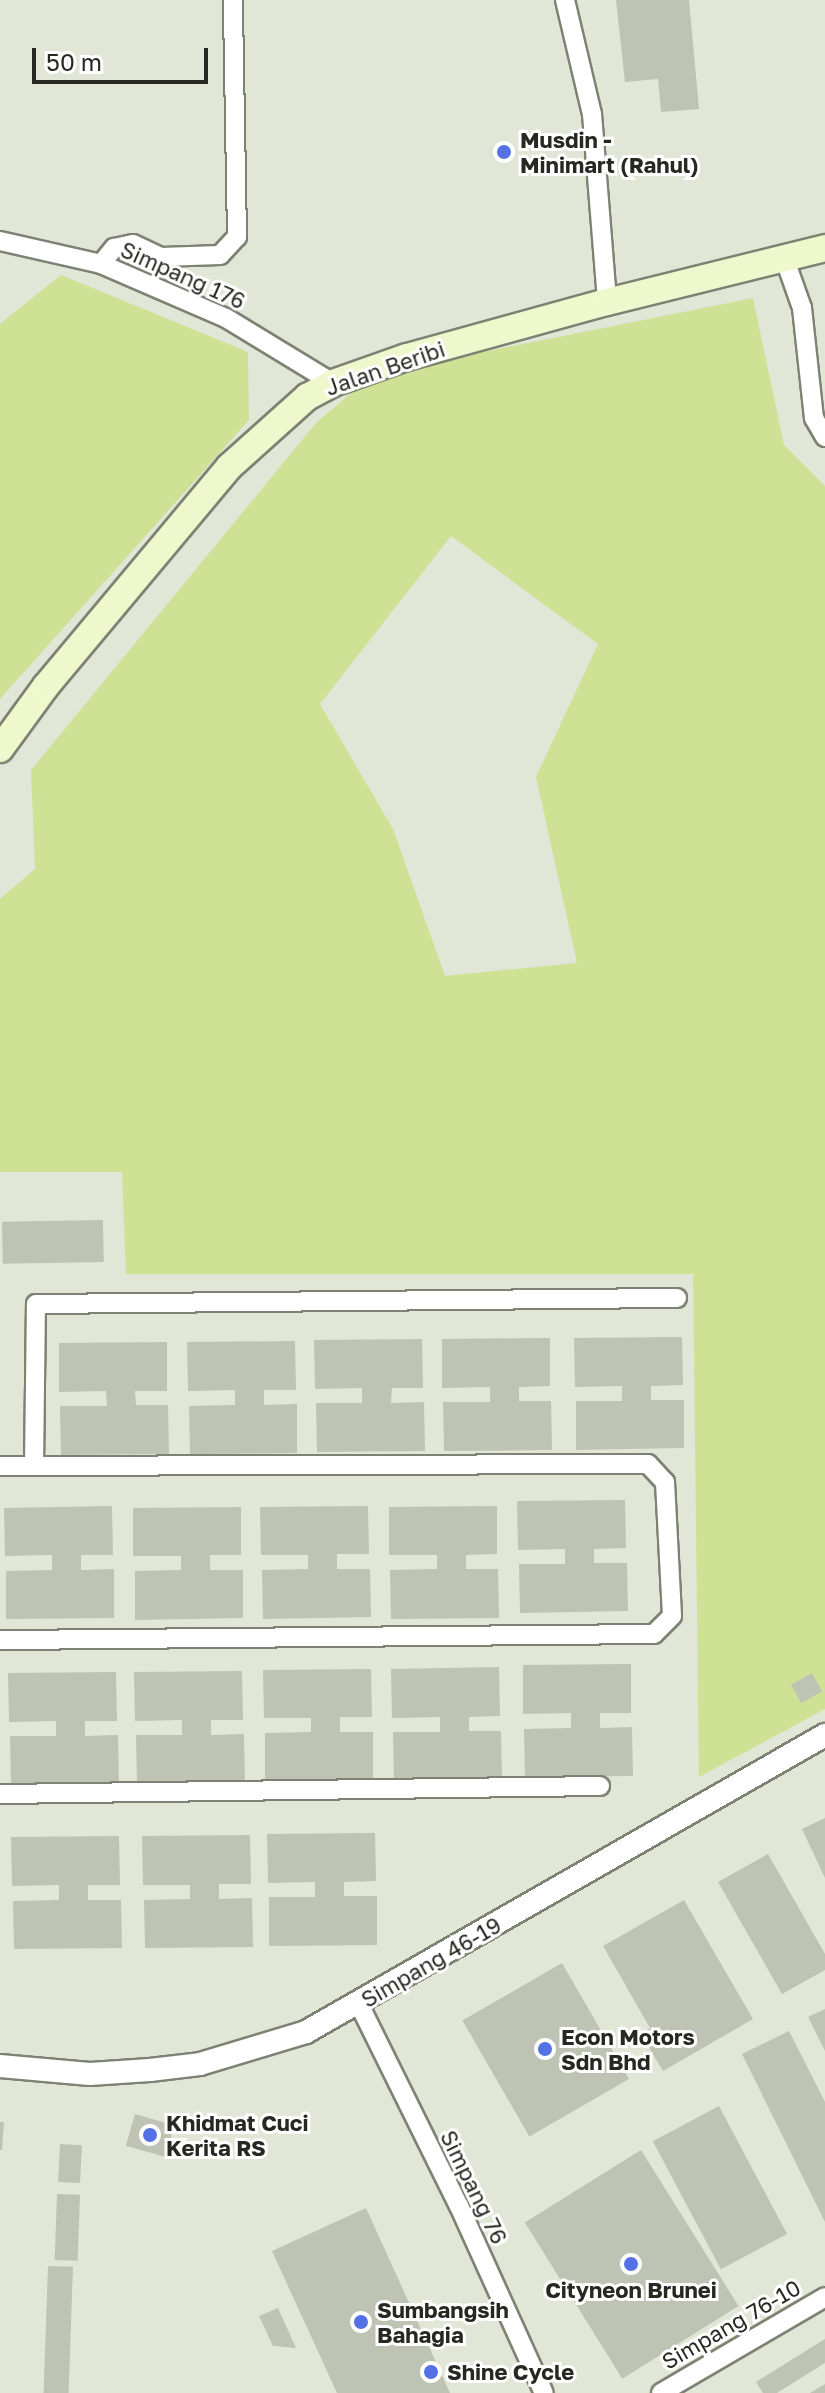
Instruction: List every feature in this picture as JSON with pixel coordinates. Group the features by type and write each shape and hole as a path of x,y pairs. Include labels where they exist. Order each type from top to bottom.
{"main road":[{"name":"Jalan Beribi","path":"0,749 46,686 229,467 307,397 333,383 407,357 607,302 825,248"}],"street":[{"path":"101,264 114,248 133,244 161,257 220,255 237,237 233,0"},
{"path":"565,0 592,114 607,302"},
{"name":"Simpang 176","path":"0,241 101,264 226,318 333,383"},
{"path":"785,260 802,308 814,418 825,437"},
{"path":"34,1466 36,1304 677,1298"},
{"path":"0,1466 648,1464 665,1482 672,1616 654,1634 0,1640"},
{"name":"Simpang 46-19","path":"0,2066 90,2074 200,2064 281,2041 359,2004 825,1735"},
{"path":"0,1794 600,1786"},
{"name":"Simpang 76","path":"359,2004 459,2206 544,2393"},
{"name":"Simpang 76-10","path":"661,2393 825,2297"}],"green space":[{"path":"61,275 248,352 249,420 0,699 0,324"},
{"path":"753,298 784,445 825,486 825,1709 699,1777 693,1274 126,1274 122,1172 0,1172 0,899 35,869 31,770 316,423 356,389 433,362","holes":["451,536 598,644 536,777 577,963 445,976 393,829 320,704"]}],"building":[{"path":"616,0 689,0 699,109 661,112 658,79 625,82"},
{"path":"103,1220 104,1262 3,1264 2,1222"},
{"path":"682,1337 683,1385 651,1386 651,1400 684,1400 684,1448 576,1450 576,1401 622,1401 622,1386 575,1387 574,1338"},
{"path":"550,1338 550,1386 519,1387 519,1401 551,1401 552,1450 444,1451 443,1402 490,1402 490,1387 442,1388 442,1339"},
{"path":"422,1339 423,1388 392,1388 391,1403 424,1402 425,1451 317,1452 316,1403 362,1403 362,1388 315,1389 314,1340"},
{"path":"295,1341 296,1390 264,1390 264,1405 297,1404 297,1453 190,1454 189,1406 235,1405 235,1390 188,1391 187,1342"},
{"path":"167,1342 167,1391 135,1391 136,1405 168,1405 169,1454 61,1455 60,1406 107,1406 106,1391 59,1392 59,1343"},
{"path":"625,1500 626,1548 594,1549 594,1563 627,1563 628,1611 520,1613 519,1564 565,1564 565,1549 518,1550 517,1501"},
{"path":"112,1506 113,1555 81,1555 81,1570 114,1569 114,1618 6,1619 6,1571 52,1570 52,1555 5,1556 4,1508"},
{"path":"368,1506 369,1554 337,1554 337,1569 370,1569 371,1617 263,1619 262,1570 308,1569 308,1555 261,1555 260,1507"},
{"path":"497,1506 497,1554 466,1555 466,1569 498,1569 499,1618 391,1619 390,1570 437,1569 437,1555 389,1555 389,1507"},
{"path":"241,1507 241,1555 210,1555 210,1570 243,1570 243,1618 135,1620 135,1571 181,1570 181,1556 133,1556 133,1508"},
{"path":"631,1664 631,1713 600,1713 600,1728 632,1727 633,1776 525,1777 524,1729 571,1728 571,1713 523,1714 523,1665"},
{"path":"499,1667 500,1716 469,1717 469,1731 501,1731 502,1779 394,1781 393,1732 440,1732 440,1717 392,1718 391,1669"},
{"path":"371,1669 372,1717 340,1717 340,1732 373,1732 373,1780 265,1782 265,1733 311,1732 311,1718 264,1718 263,1670"},
{"path":"242,1671 243,1720 211,1720 211,1735 244,1734 245,1783 137,1784 136,1735 182,1735 182,1720 135,1721 134,1672"},
{"path":"116,1672 117,1721 85,1721 85,1736 118,1735 119,1784 11,1785 10,1736 56,1736 56,1721 9,1722 8,1673"},
{"path":"812,1673 822,1691 801,1703 791,1685"},
{"path":"825,1818 825,1878 802,1829"},
{"path":"375,1833 376,1881 344,1882 344,1896 377,1896 377,1945 269,1946 269,1897 315,1897 315,1882 268,1883 267,1834"},
{"path":"250,1835 251,1884 219,1884 219,1899 252,1898 253,1947 145,1948 144,1900 190,1899 190,1885 143,1885 142,1836"},
{"path":"119,1836 120,1885 88,1885 88,1900 121,1900 122,1948 14,1949 13,1901 59,1900 59,1885 12,1886 11,1837"},
{"path":"768,1854 825,1954 825,1970 782,1994 718,1882"},
{"name":"Econ Motors Sdn Bhd","path":"684,1900 753,2019 663,2071 641,2034 650,2028 603,1946"},
{"name":"Econ Motors Sdn Bhd","path":"562,1963 629,2079 529,2137 462,2020"},
{"path":"825,2009 825,2051 808,2017"},
{"path":"789,2031 825,2102 825,2222 742,2054"},
{"path":"719,2106 787,2234 721,2269 653,2141"},
{"name":"Khidmat Cuci Kerita RS","path":"135,2114 174,2125 165,2157 126,2146"},
{"path":"0,2122 4,2122 2,2150 0,2150"},
{"path":"60,2144 82,2145 80,2183 58,2182"},
{"name":"Cityneon Brunei","path":"641,2150 739,2306 622,2379 525,2223"},
{"path":"57,2194 80,2195 78,2261 55,2260"},
{"name":"Sumbangsih Bahagia","path":"366,2208 450,2393 337,2393 272,2251"},
{"path":"48,2266 73,2267 69,2393 44,2393"},
{"path":"278,2308 296,2348 273,2346 259,2316"},
{"path":"825,2339 825,2363 777,2393 763,2393 756,2382"},
{"path":"825,2384 825,2393 810,2393"}],"place":[{"name":"Musdin - Minimart (Rahul)","path":"504,152"},
{"name":"Econ Motors Sdn Bhd","path":"545,2049"},
{"name":"Khidmat Cuci Kerita RS","path":"150,2135"},
{"name":"Cityneon Brunei","path":"631,2264"},
{"name":"Sumbangsih Bahagia","path":"361,2322"},
{"name":"Shine Cycle","path":"431,2372"}]}
